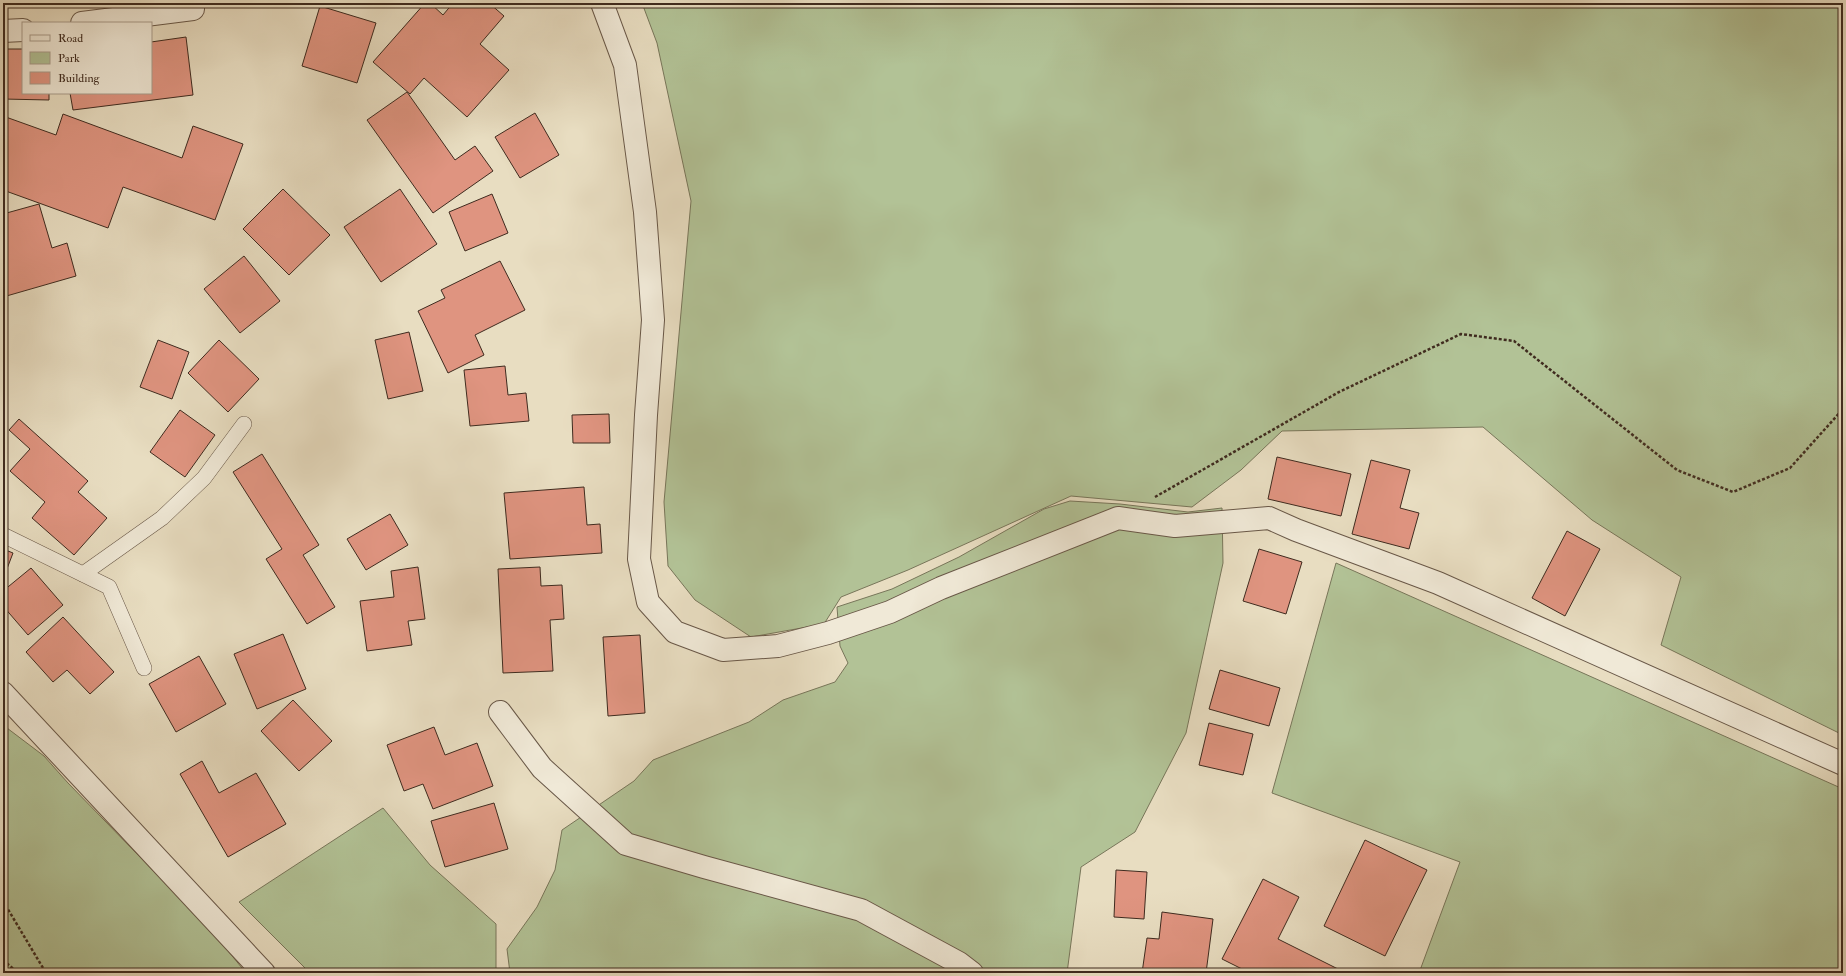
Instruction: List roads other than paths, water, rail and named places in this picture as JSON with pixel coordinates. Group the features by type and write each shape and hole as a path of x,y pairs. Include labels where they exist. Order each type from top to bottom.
{"street":[{"path":"602,3 625,65 645,212 652,312 638,559 648,602 675,632 723,650 778,646 828,633 890,612 941,588 1118,518 1175,526 1269,518 1296,530 1438,583 1843,764"},
{"path":"90,22 193,9"},
{"path":"3,31 22,30"},
{"path":"3,693 264,973"},
{"path":"500,712 542,768 626,844 719,872 861,910 959,963 972,973"}],"lane":[{"path":"83,574 162,518 204,478 244,424"},
{"path":"3,535 109,587 144,668"}]}
